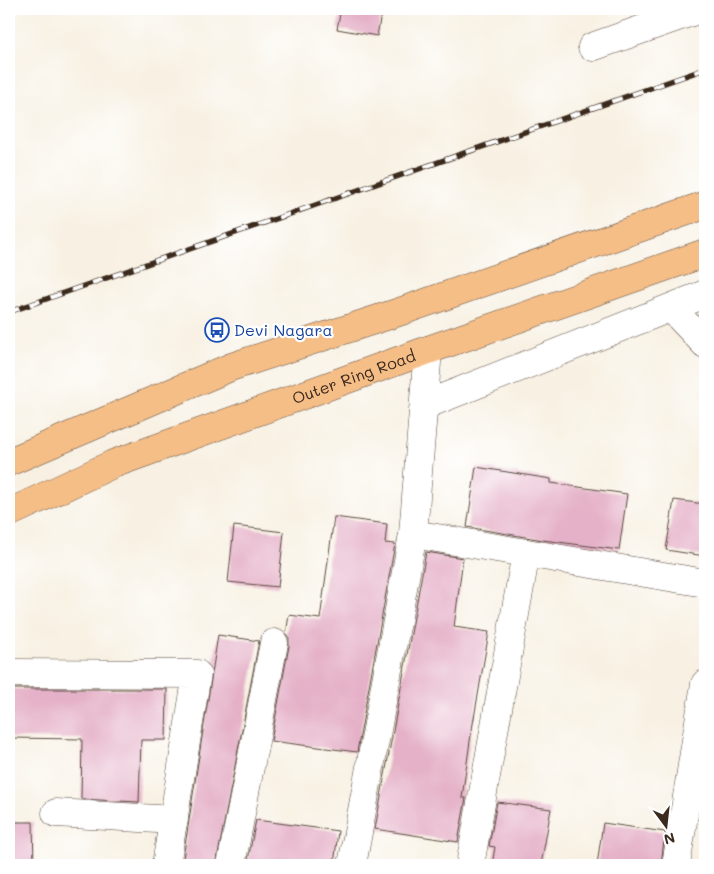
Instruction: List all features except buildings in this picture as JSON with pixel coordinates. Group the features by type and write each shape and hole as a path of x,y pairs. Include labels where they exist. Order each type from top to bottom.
{"highway":[{"path":"9,462 231,367 399,312 705,205"},
{"name":"Outer Ring Road","path":"9,513 113,464 428,350 705,253"}],"street":[{"path":"592,47 700,9"},
{"path":"425,406 705,294"},
{"path":"671,308 705,344"},
{"path":"352,865 413,534 425,406 428,350"},
{"path":"413,534 705,583"},
{"path":"470,865 526,553"},
{"path":"231,865 274,643"},
{"path":"9,673 197,674 166,865"},
{"path":"676,865 702,728 705,684"},
{"path":"56,813 174,820"}],"railway":[{"path":"9,312 705,69"}],"place":[{"name":"Devi Nagara","path":"217,330"}]}
